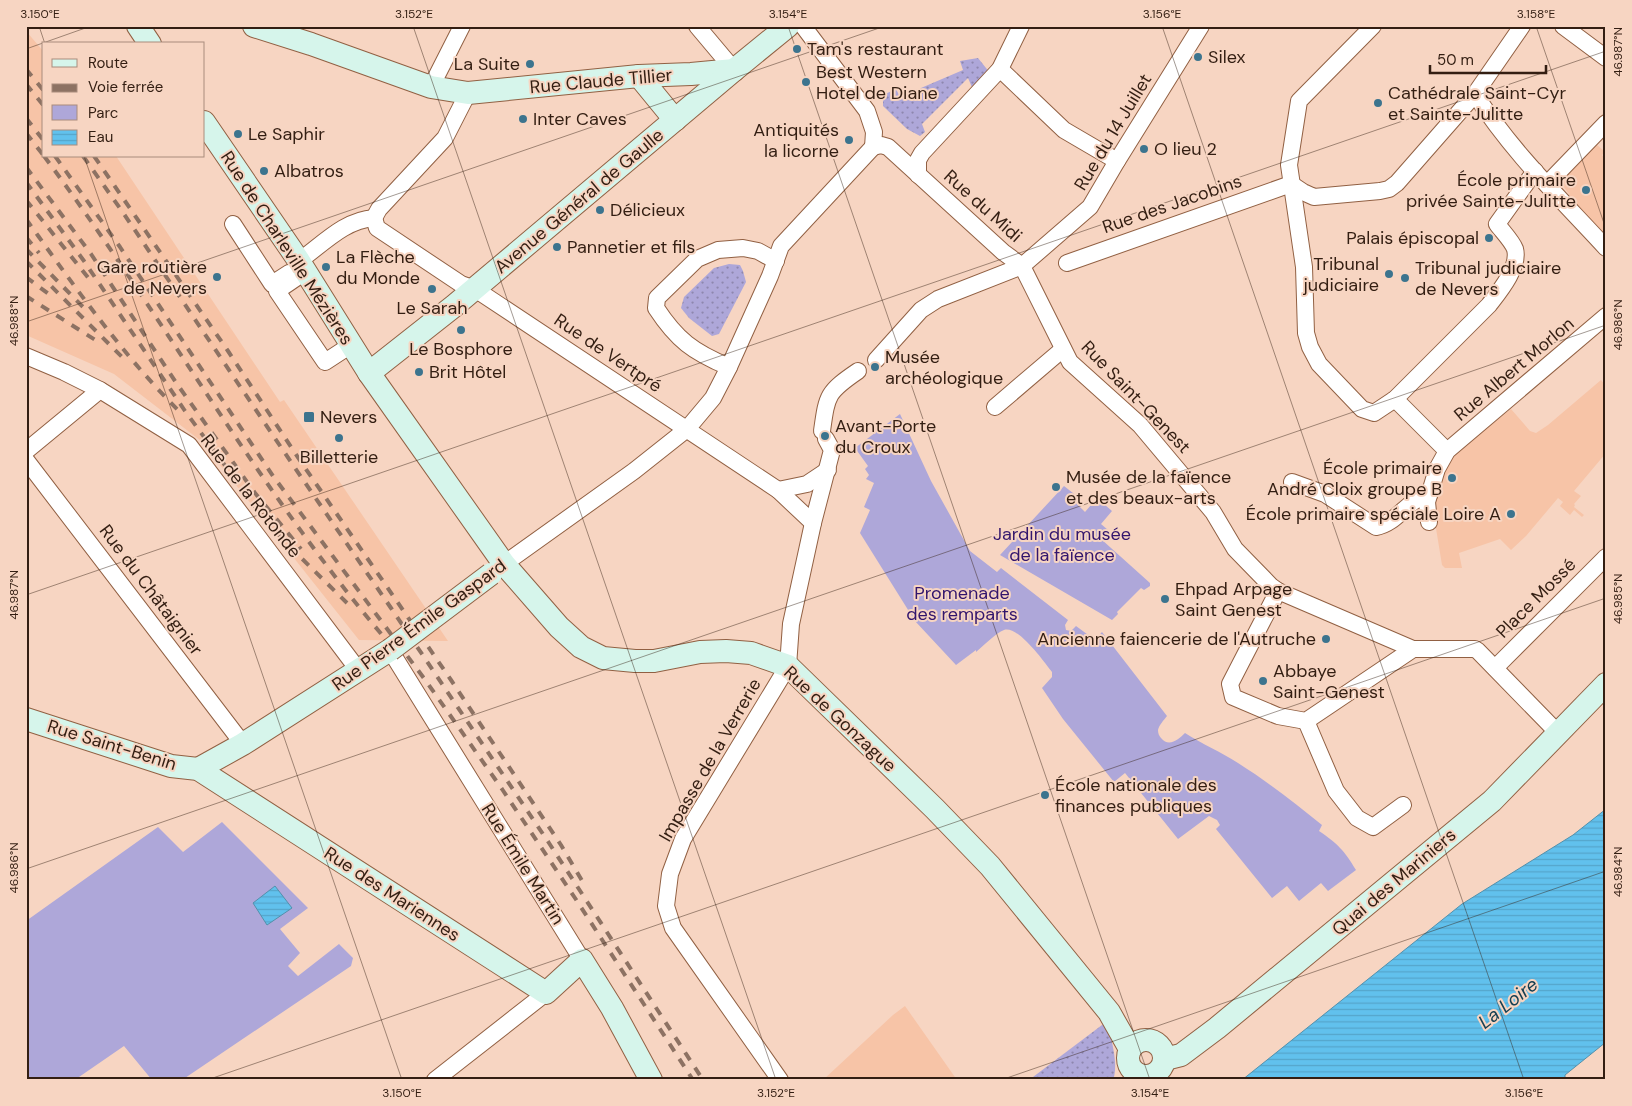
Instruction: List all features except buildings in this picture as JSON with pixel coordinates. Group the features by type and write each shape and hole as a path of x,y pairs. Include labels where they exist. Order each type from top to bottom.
{"main road":[{"path":"138,26 149,42"},
{"name":"Rue Claude Tillier","path":"254,26 311,44 431,87 468,93 639,76 734,70"},
{"name":"Avenue Général de Gaulle","path":"369,373 475,289 788,26"},
{"path":"639,76 675,120"},
{"name":"Rue de Charleville Mézières","path":"205,123 302,266 369,373 502,570"},
{"name":"Rue Pierre Émile Gaspard","path":"198,769 243,744 359,671 502,570"},
{"name":"Rue de Gonzague","path":"502,570 558,627 581,647 603,658 635,662 654,661 700,652 726,651 751,653 788,666 921,795 990,866 1136,1045"},
{"name":"Quai des Mariniers","path":"1165,1059 1181,1054 1217,1028 1492,801 1606,684"},
{"name":"Rue Saint-Benin","path":"26,719 171,766 198,769"},
{"name":"Rue des Mariennes","path":"198,769 546,993"},
{"path":"546,993 582,960"},
{"name":"Rue Émile Martin","path":"582,960 612,1008 651,1080"},
{"path":"1153,1040 1162,1048 1165,1059 1161,1070 1157,1073 1140,1077 1132,1069 1128,1060 1136,1045 1153,1040"}],"street":[{"path":"431,87 462,26"},
{"path":"697,26 734,70"},
{"path":"803,26 867,111 905,152 910,154 922,153 1000,69 1021,26"},
{"name":"Rue du 14 Juillet","path":"876,360 921,310 938,300 1022,266 1090,207 1201,26"},
{"path":"1373,26 1299,101 1290,165 1291,184 1304,267 1306,333 1314,358 1362,409 1374,413 1395,399 1489,305 1512,271 1515,256 1515,249 1497,224 1535,171"},
{"path":"1291,184 1314,197 1389,189 1397,183 1474,94 1522,26"},
{"path":"1562,26 1606,58"},
{"path":"1000,69 1064,130 1117,161"},
{"path":"351,345 325,362 277,291 348,225 360,219 374,218 378,209 445,138 468,93"},
{"path":"1474,94 1492,121 1606,248"},
{"path":"867,111 874,132 873,147"},
{"path":"1547,184 1606,123"},
{"name":"Rue du Midi","path":"873,147 881,145 888,147 1022,266"},
{"name":"Rue Pierre Émile Gaspard","path":"502,570 687,429 713,398 729,367 781,246 873,147"},
{"name":"Rue du Midi","path":"918,175 918,160 922,153"},
{"name":"Rue des Jacobins","path":"1067,263 1291,184"},
{"name":"Rue de Vertpré","path":"374,218 377,228 461,284 475,289 778,490 813,523"},
{"path":"233,224 272,284 302,266"},
{"path":"729,367 685,344 668,326 656,308 657,298 698,259 718,250 743,248 758,251 776,261"},
{"name":"Rue Saint-Genest","path":"1022,266 1070,362 1140,425 1213,512 1235,549 1271,586 1278,591 1413,649 1474,649 1558,733"},
{"name":"Rue Albert Morlon","path":"1447,451 1606,316"},
{"path":"995,407 1063,349"},
{"name":"Rue de la Rotonde","path":"26,356 100,390 189,445 359,671"},
{"path":"788,666 791,624 813,523 828,470 825,407 832,391 858,371"},
{"path":"26,452 100,390"},
{"path":"1395,399 1447,451 1437,469 1427,502 1430,522"},
{"name":"Rue du Châtaignier","path":"26,460 243,744"},
{"path":"778,490 807,484 828,470"},
{"path":"1292,482 1325,494 1376,527 1385,526 1421,496 1429,495"},
{"name":"Place Mossé","path":"1495,668 1606,557"},
{"path":"1278,591 1230,684 1233,697 1278,716 1306,721 1413,649"},
{"name":"Rue Émile Martin","path":"390,650 582,960"},
{"name":"Impasse de la Verrerie","path":"780,1080 672,928 666,906 670,874 683,839 788,666"},
{"path":"1306,721 1336,791 1357,818 1373,827 1402,805"},
{"path":"435,1080 546,993"}],"shaded area":[{"path":"26,31 42,50 42,158 117,158 280,402 284,400 448,641 359,640 201,441 114,374 26,335"},
{"name":"École primaire privée Sainte-Julitte","path":"1596,144 1605,152 1602,155 1606,159 1606,236 1573,200 1559,180"},
{"path":"1601,380 1606,386 1606,453 1574,491 1581,496 1574,504 1574,507 1584,515 1582,517 1574,510 1570,515 1560,506 1563,502 1558,498 1526,536 1511,550 1500,539 1459,553 1462,568 1445,568 1442,565 1433,510 1445,467 1459,450 1511,409 1530,431 1536,433"},
{"path":"905,1006 957,1080 823,1080 893,1015"}],"green space":[{"path":"978,58 990,73 974,92 968,78 922,124 925,132 920,136 907,129 883,106 883,95 896,89 900,97 963,70 960,61"},
{"path":"729,264 740,265 746,282 719,334 712,336 689,318 681,308 684,297 714,268"},
{"name":"Promenade des remparts","path":"900,414 931,481 970,551 997,572 1001,568 1068,620 1065,625 1066,630 1071,631 1076,626 1095,640 1102,632 1167,716 1160,724 1158,730 1164,741 1174,741 1185,733 1249,770 1322,825 1319,831 1340,848 1356,870 1328,891 1321,883 1299,901 1287,886 1272,898 1216,829 1220,825 1217,820 1209,816 1178,839 1125,773 1114,782 1063,719 1042,688 1052,677 1052,672 1023,638 1010,630 1004,630 956,665 915,621 860,533 870,510 864,507 874,483 866,479 869,475 865,469 868,466 855,448"},
{"name":"Jardin du musée de la faïence","path":"1064,486 1078,497 1074,501 1085,512 1097,498 1112,511 1101,524 1108,530 1101,539 1150,583 1150,586 1144,590 1141,588 1117,612 1118,614 1112,620 1000,555"},
{"path":"222,822 308,908 280,929 300,953 288,966 298,976 339,944 353,958 351,966 182,1080 152,1080 124,1046 79,1077 81,1080 26,1080 26,921 158,827 183,852"},
{"path":"1106,1022 1115,1059 1113,1080 1029,1080"}],"water":[{"name":"La Loire","path":"1606,809 1606,1042 1565,1075 1565,1080 1242,1080 1462,904 1573,835"},
{"path":"275,886 292,908 267,925 253,903"}],"railway":[{"path":"26,69 42,89"},
{"path":"26,84 42,104"},
{"path":"26,118 42,138"},
{"path":"26,133 42,153"},
{"path":"45,158 88,217 257,469 301,531 395,650"},
{"path":"56,158 120,247 273,476 426,681 502,789 693,1080"},
{"path":"84,158 549,843 703,1080"},
{"path":"95,158 451,680 561,845 584,884"},
{"path":"26,167 91,254 177,384 255,493 301,549"},
{"path":"26,182 84,261 185,411 254,505 283,540 347,603"},
{"path":"26,200 90,280"},
{"path":"26,219 120,345 160,392 182,414"},
{"path":"26,237 39,253"},
{"path":"26,249 84,308"},
{"path":"26,261 127,362"},
{"path":"26,277 54,298"},
{"path":"26,296 100,343"}],"place":[{"name":"Tam's restaurant","path":"797,49"},
{"name":"Silex","path":"1198,57"},
{"name":"La Suite","path":"530,64"},
{"name":"Best Western Hotel de Diane","path":"806,82"},
{"name":"Cathédrale Saint-Cyr et Sainte-Julitte","path":"1378,103"},
{"name":"Inter Caves","path":"523,119"},
{"name":"Le Saphir","path":"238,134"},
{"name":"Antiquités la licorne","path":"849,140"},
{"name":"O lieu 2","path":"1144,149"},
{"name":"Albatros","path":"264,171"},
{"name":"École primaire privée Sainte-Julitte","path":"1586,190"},
{"name":"Délicieux","path":"600,210"},
{"name":"Palais épiscopal","path":"1489,238"},
{"name":"Pannetier et fils","path":"557,247"},
{"name":"La Flèche du Monde","path":"326,267"},
{"name":"Tribunal judiciaire","path":"1389,274"},
{"name":"Gare routière de Nevers","path":"217,277"},
{"name":"Tribunal judiciaire de Nevers","path":"1405,278"},
{"name":"Le Sarah","path":"432,289"},
{"name":"Le Bosphore","path":"461,330"},
{"name":"Musée archéologique","path":"875,367"},
{"name":"Brit Hôtel","path":"419,372"},
{"name":"Nevers","path":"309,417"},
{"name":"Avant-Porte du Croux","path":"825,436"},
{"name":"Billetterie","path":"339,438"},
{"name":"École primaire André Cloix groupe B","path":"1452,478"},
{"name":"Musée de la faïence et des beaux-arts","path":"1056,487"},
{"name":"École primaire spéciale Loire A","path":"1511,514"},
{"name":"Ehpad Arpage Saint Genest","path":"1165,599"},
{"name":"Ancienne faiencerie de l'Autruche","path":"1326,639"},
{"name":"Abbaye Saint-Genest","path":"1263,681"},
{"name":"École nationale des finances publiques","path":"1045,795"}]}
